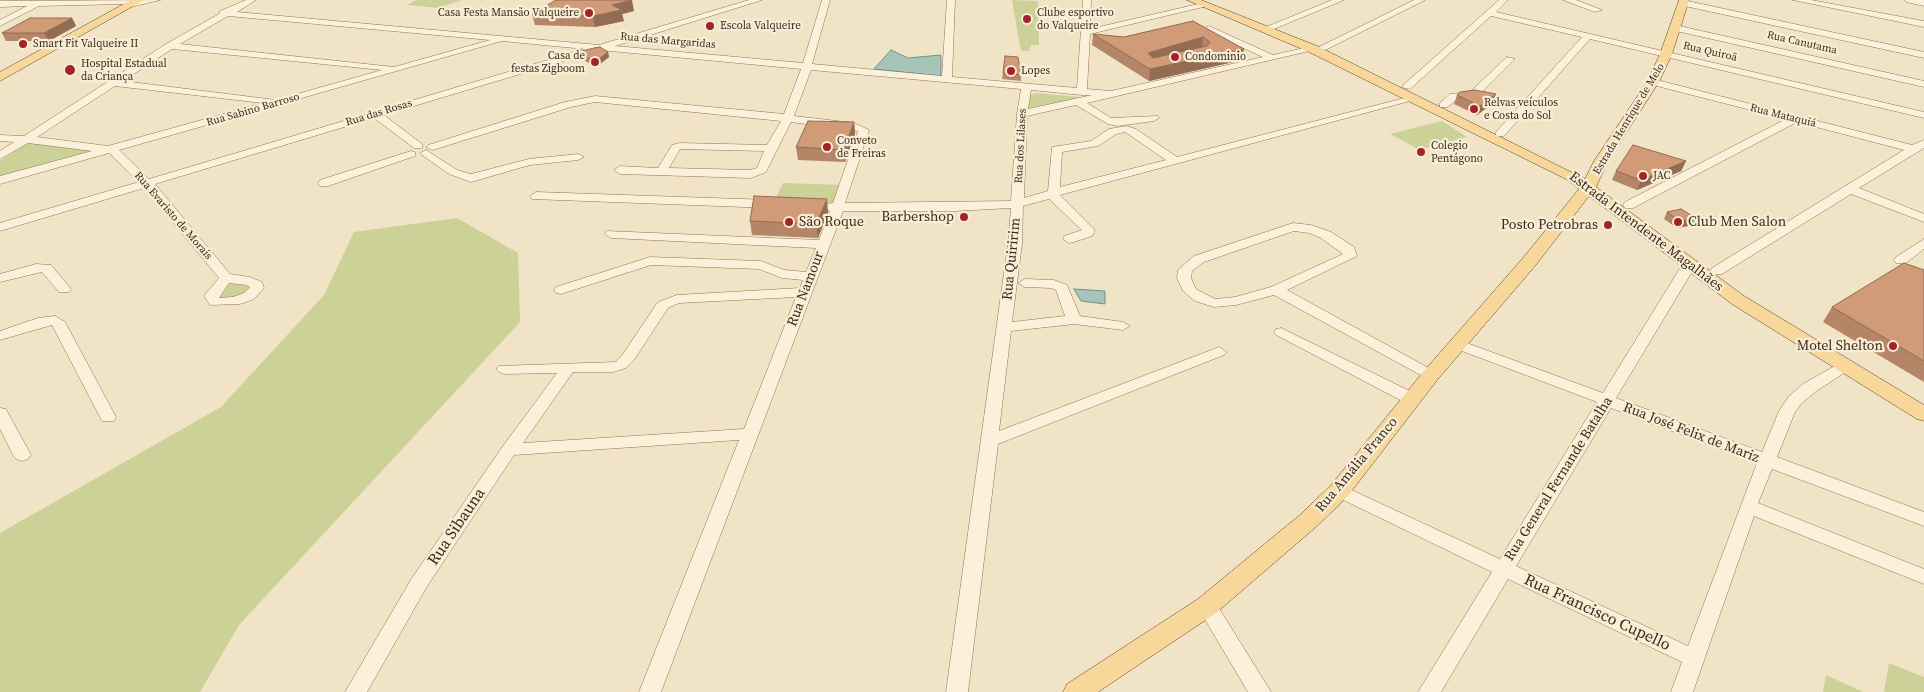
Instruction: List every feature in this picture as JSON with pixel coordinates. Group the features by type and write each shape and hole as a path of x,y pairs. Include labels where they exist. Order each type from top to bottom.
{"main road":[{"name":"Estrada Intendente Magalhães","path":"1192,0 1204,1 1271,26 1552,166 1593,179"},
{"path":"0,77 137,1"},
{"name":"Estrada Intendente Magalhães","path":"1204,1 1406,87 1593,179 1623,208 1689,265 1738,300 1924,414"},
{"name":"Estrada Henrique de Melo","path":"1593,179 1653,82 1666,54 1684,2"},
{"name":"Rua Amália Franco","path":"1076,692 1206,606 1309,520 1338,491 1412,398 1573,206 1593,179"},
{"path":"1573,206 1592,205 1623,208"},
{"name":"Estrada Intendente Magalhães","path":"1623,208 1765,304 1924,401"}],"street":[{"path":"0,4 43,2 111,3 156,0"},
{"path":"0,156 236,4 252,0"},
{"name":"Rua das Rosas","path":"0,227 758,0"},
{"path":"620,170 757,173 762,170 771,148 788,118 808,67 826,0"},
{"path":"947,80 951,0"},
{"path":"1079,97 1087,32 1088,0"},
{"path":"1271,26 1340,0"},
{"path":"1022,114 1079,97 1111,94 1317,48 1421,0"},
{"path":"1406,87 1504,0"},
{"path":"1567,0 1598,10"},
{"path":"1796,0 1924,24"},
{"path":"1909,0 1924,3"},
{"path":"1087,32 1204,1"},
{"path":"0,23 43,2"},
{"path":"1684,2 1924,55"},
{"name":"Rua Quiroã","path":"1490,13 1924,114"},
{"name":"Rua das Margaridas","path":"223,14 947,80 1026,88 1079,97"},
{"name":"Rua Canutama","path":"1675,28 1924,84"},
{"path":"1209,30 1272,58"},
{"path":"641,34 642,52"},
{"path":"1500,134 1588,36"},
{"name":"Rua Sabino Barroso","path":"0,180 506,39"},
{"path":"557,44 561,50 559,60"},
{"path":"169,46 399,69"},
{"path":"1444,105 1454,96 1473,96 1510,58"},
{"path":"1189,63 1204,73"},
{"name":"Rua Mataquiá","path":"1653,82 1913,149"},
{"path":"114,83 281,102"},
{"name":"Rua dos Lilases","path":"1018,204 1022,114 1026,88"},
{"path":"1079,97 1108,121 1118,123 1154,118"},
{"name":"Rua Quiririm","path":"957,692 991,440 1018,204 1052,193 1416,98"},
{"name":"Rua Namour","path":"324,183 569,104 596,99 788,118 854,126 864,130 865,132 838,207 650,692"},
{"path":"375,114 453,172 471,178 529,162 578,157"},
{"path":"1623,208 1795,119"},
{"path":"1069,239 1087,233 1089,230 1052,193 1056,149 1094,144 1113,131 1126,129 1176,160"},
{"path":"0,138 27,139 112,150"},
{"path":"1717,271 1924,143"},
{"path":"662,170 676,147 680,146 771,148"},
{"name":"Rua Evaristo de Morais","path":"112,150 147,184 226,278"},
{"path":"1850,189 1924,218"},
{"path":"536,196 784,205"},
{"path":"814,206 986,207 1018,204"},
{"path":"1276,290 1346,259 1351,253 1344,246 1326,235 1311,229 1294,227 1199,259 1184,270 1184,278 1190,291 1200,298 1214,303 1236,302 1276,290 1431,375"},
{"path":"611,234 823,244"},
{"path":"1902,260 1924,243"},
{"path":"560,290 650,261 761,265 782,274 810,276"},
{"name":"Rua General Fernande Batalha","path":"1429,692 1689,265"},
{"path":"0,278 36,268 46,268 64,289"},
{"path":"1025,283 1054,284 1062,288 1074,320"},
{"path":"504,369 568,369 621,365 629,357 663,305 668,302 686,298 805,292"},
{"path":"0,336 43,321 55,320 58,322 108,417"},
{"path":"1004,327 1074,320 1123,326"},
{"path":"1281,332 1412,398"},
{"name":"Rua José Felix de Mariz","path":"1459,344 1765,461 1924,519"},
{"path":"991,440 1220,352"},
{"path":"1682,692 1748,506 1787,411 1795,400 1844,366"},
{"name":"Rua Sibauna","path":"356,692 419,583 509,450 568,369"},
{"path":"0,413 22,456"},
{"path":"509,450 751,434"},
{"name":"Rua Francisco Cupello","path":"1338,491 1693,658"},
{"path":"1748,506 1924,577"},
{"path":"1206,606 1260,692"}],"green space":[{"path":"416,0 462,0 438,8 407,5"},
{"name":"Clube esportivo do Valqueire","path":"1012,0 1038,1 1039,45 1031,45 1029,51 1021,51"},
{"path":"1036,93 1081,98 1027,108 1028,96"},
{"path":"1442,121 1467,137 1420,150 1390,134"},
{"path":"30,141 103,151 0,179 0,161"},
{"path":"783,183 844,185 835,205 773,203"},
{"path":"457,218 518,253 520,322 239,625 200,692 0,692 0,533 221,407 324,295 354,232"},
{"path":"232,283 251,283 251,292 231,300 216,298 222,287"},
{"path":"1889,663 1924,677 1924,692 1884,692"},
{"path":"1826,675 1863,692 1823,692"}],"water":[{"path":"891,50 908,58 941,55 941,76 874,69"},
{"path":"1074,289 1105,291 1105,304 1081,301"}],"building":[{"path":"556,0 632,0 612,5 622,10 593,16 532,14"},
{"path":"30,18 72,18 44,33 2,33"},
{"path":"1193,21 1244,49 1150,69 1093,34 1124,37","holes":["1203,37 1210,42 1207,46 1153,58 1148,53"]},
{"path":"600,47 608,52 595,62 578,52 594,48"},
{"name":"Lopes","path":"1005,56 1018,57 1021,75 1003,73"},
{"path":"1475,90 1496,94 1480,106 1457,95 1460,92"},
{"path":"808,121 854,122 844,150 796,147"},
{"path":"1633,145 1686,161 1641,180 1616,171"},
{"path":"754,196 827,199 816,224 750,221"},
{"path":"1681,209 1696,218 1680,221 1667,212"},
{"name":"Motel Shelton","path":"1904,263 1924,270 1924,361 1832,307"}],"place":[{"name":"Casa Festa Mansão Valqueire","path":"589,13"},
{"name":"Clube esportivo do Valqueire","path":"1027,19"},
{"name":"Escola Valqueire","path":"710,26"},
{"name":"Smart Fit Valqueire II","path":"23,44"},
{"name":"Condominio","path":"1175,57"},
{"name":"Casa de festas Zigboom","path":"595,62"},
{"name":"Hospital Estadual da Criança","path":"70,70"},
{"name":"Lopes","path":"1011,71"},
{"name":"Relvas veículos e Costa do Sol","path":"1474,109"},
{"name":"Conveto de Freiras","path":"827,147"},
{"name":"Colegio Pentágono","path":"1421,152"},
{"name":"JAC","path":"1643,176"},
{"name":"Barbershop","path":"964,217"},
{"name":"São Roque","path":"789,222"},
{"name":"Club Men Salon","path":"1678,222"},
{"name":"Posto Petrobras","path":"1608,225"},
{"name":"Motel Shelton","path":"1893,346"}]}
